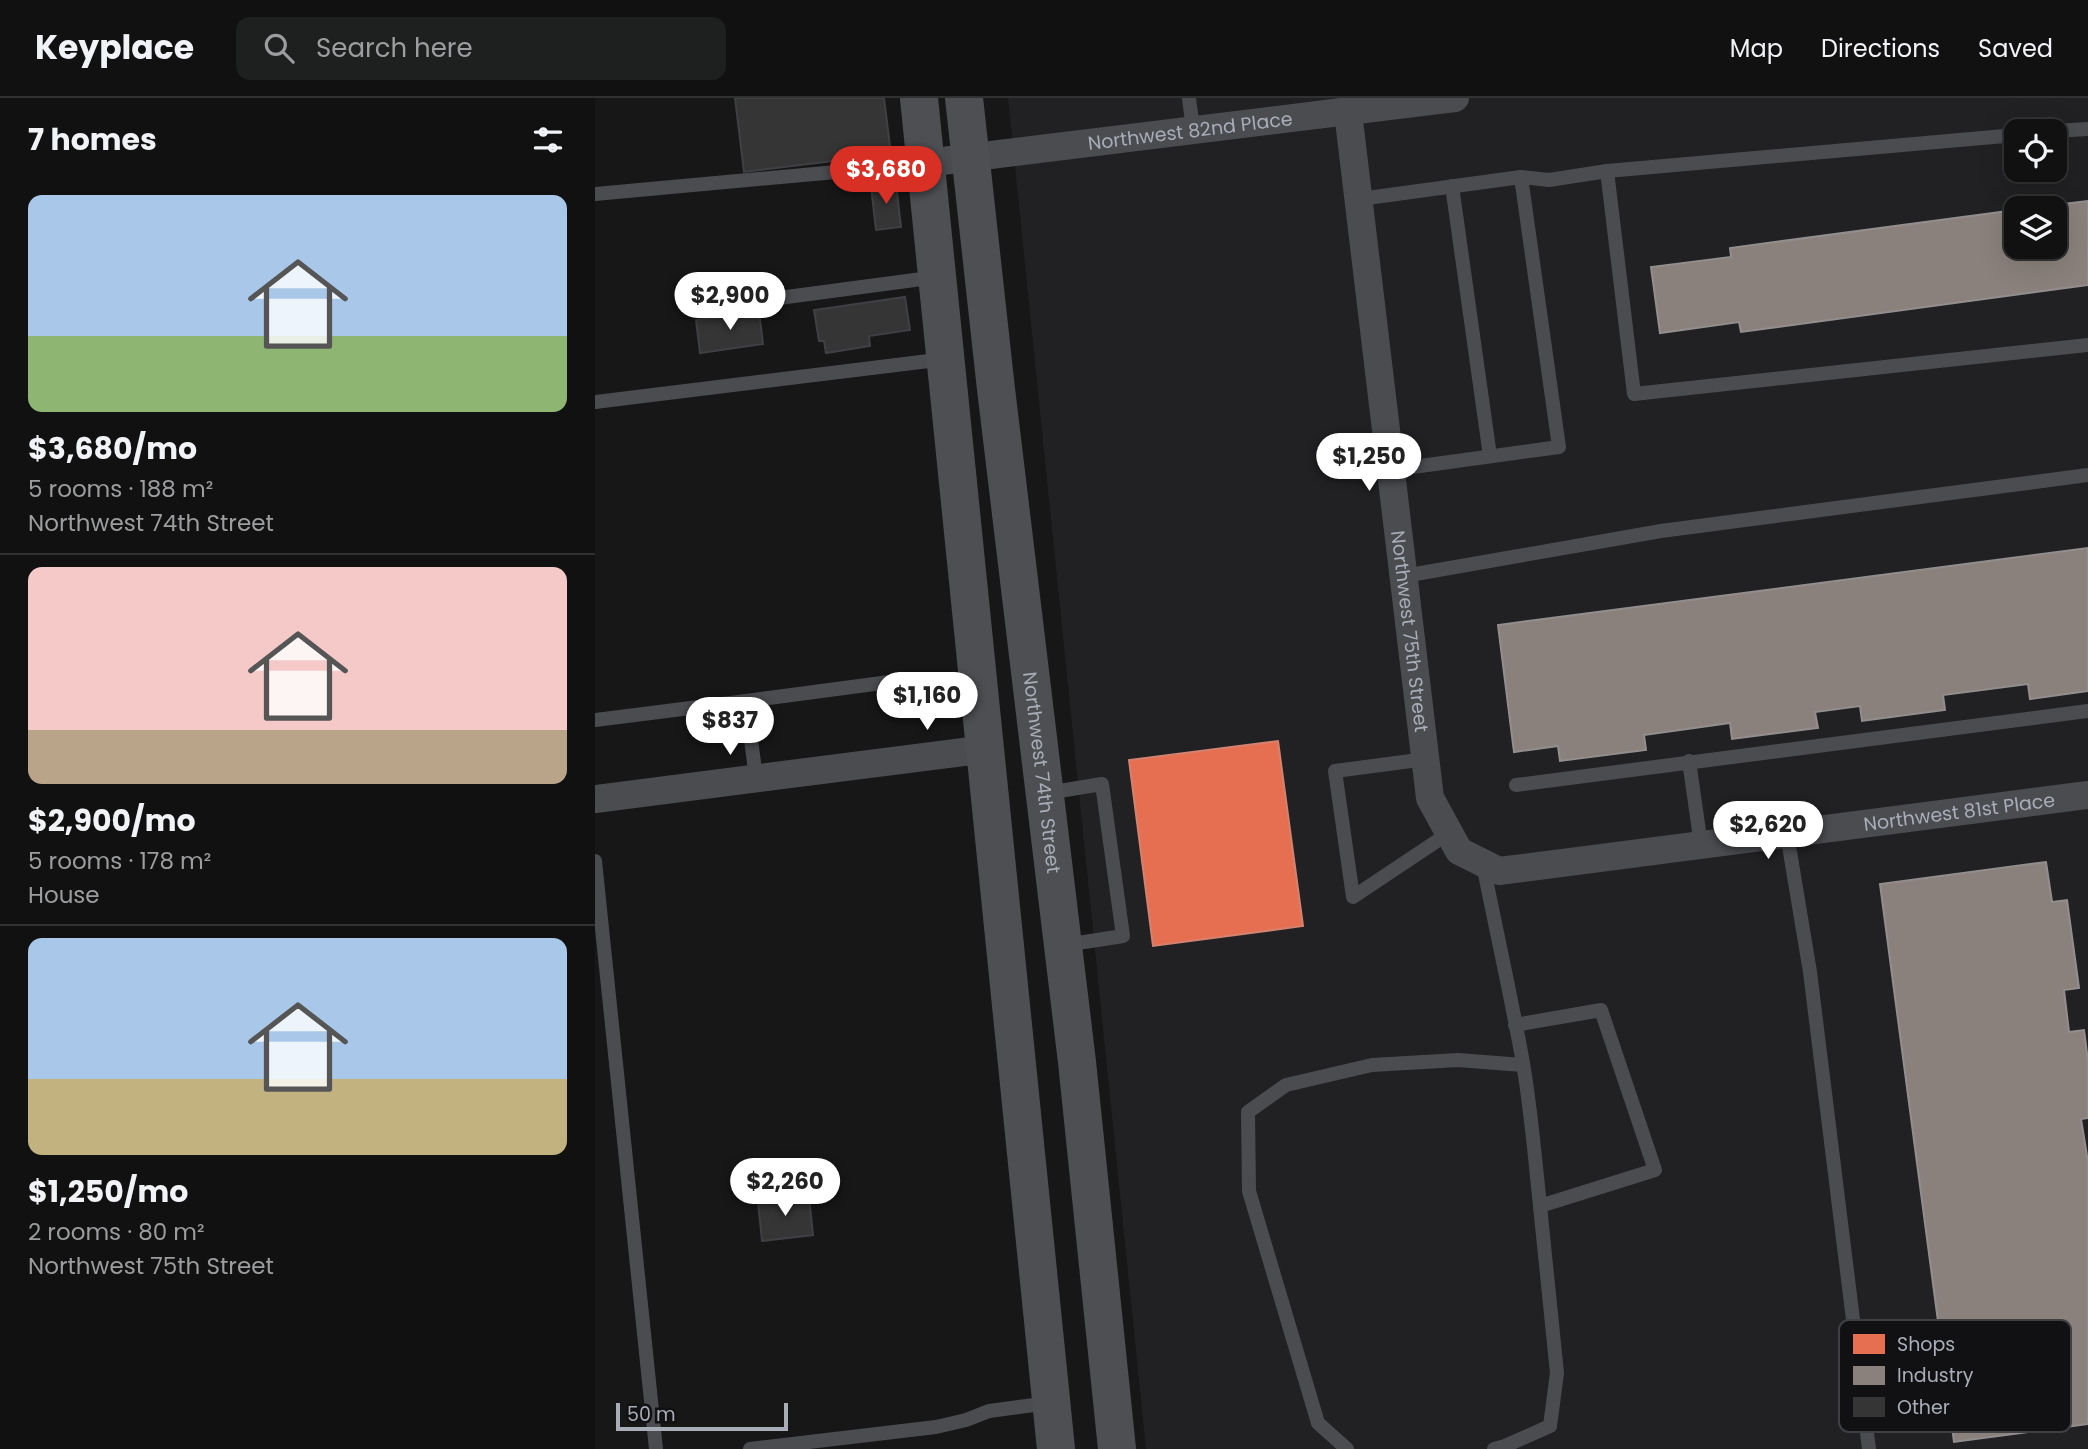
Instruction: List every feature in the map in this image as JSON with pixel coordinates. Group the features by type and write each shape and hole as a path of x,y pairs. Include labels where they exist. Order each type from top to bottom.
{"main road":[{"path":"919,98 1056,1449"},
{"name":"Northwest 74th Street","path":"964,98 996,389 1064,945 1117,1449"}],"street":[{"name":"Northwest 82nd Place","path":"926,163 1455,98"},
{"name":"Northwest 75th Street","path":"1348,111 1430,798 1464,849"},
{"path":"595,799 987,749"},
{"name":"Northwest 81st Place","path":"1464,849 1499,871 2088,795"}],"lane":[{"path":"1189,98 1193,129"},
{"path":"2067,130 2088,128"},
{"path":"1360,199 1521,177 1549,180 1607,171 2004,136"},
{"path":"595,194 926,163"},
{"path":"1607,171 1634,394 2088,345"},
{"path":"1391,470 1559,447 1521,177"},
{"path":"1452,186 1490,456"},
{"path":"764,300 938,277"},
{"path":"595,402 947,359"},
{"path":"1404,576 1661,531 2088,475"},
{"path":"595,720 912,679"},
{"path":"746,701 756,778"},
{"path":"1516,785 2088,711"},
{"path":"1426,759 1335,771 1353,897 1464,849 1515,1025 1523,1065 1541,1206 1557,1373 1550,1426 1494,1449"},
{"path":"1689,761 1701,845"},
{"path":"1045,793 1102,784 1123,936 1064,945"},
{"path":"1787,834 1810,972 1853,1320"},
{"path":"595,861 656,1449"},
{"path":"1515,1025 1601,1010 1655,1170 1541,1206"},
{"path":"1347,1449 1318,1423 1249,1191 1248,1112 1286,1085 1372,1065 1458,1060 1523,1065"},
{"path":"750,1449 936,1427 966,1420 989,1410 1051,1402"}],"shaded area":[{"path":"1008,98 2088,98 2088,1449 1146,1449"}],"building: Shops":[{"path":"1278,741 1303,926 1153,946 1129,760"}],"building: Industry":[{"path":"2088,201 2088,285 1741,332 1739,322 1660,333 1651,267 1731,257 1730,248 2004,212 2004,259 2067,259 2067,204"},
{"path":"2088,548 2088,691 2030,699 2028,684 1943,695 1945,710 1862,721 1860,706 1815,712 1818,728 1732,739 1730,723 1644,735 1646,750 1560,761 1558,746 1514,752 1498,625"},
{"path":"2046,862 2052,902 2067,900 2079,988 2064,990 2069,1032 2084,1030 2088,1061 2088,1118 2081,1119 2088,1162 2088,1424 2071,1426 2071,1320 1938,1320 1880,884"},
{"path":"1953,1432 2028,1432 1954,1442"}],"building: Other":[{"path":"735,98 884,98 891,154 744,172"},
{"path":"896,183 901,227 876,230 871,186"},
{"path":"905,297 910,330 869,336 870,346 826,353 824,341 819,341 814,310"},
{"path":"759,311 763,344 700,353 696,320"},
{"path":"809,1196 813,1235 762,1241 758,1202"}]}
